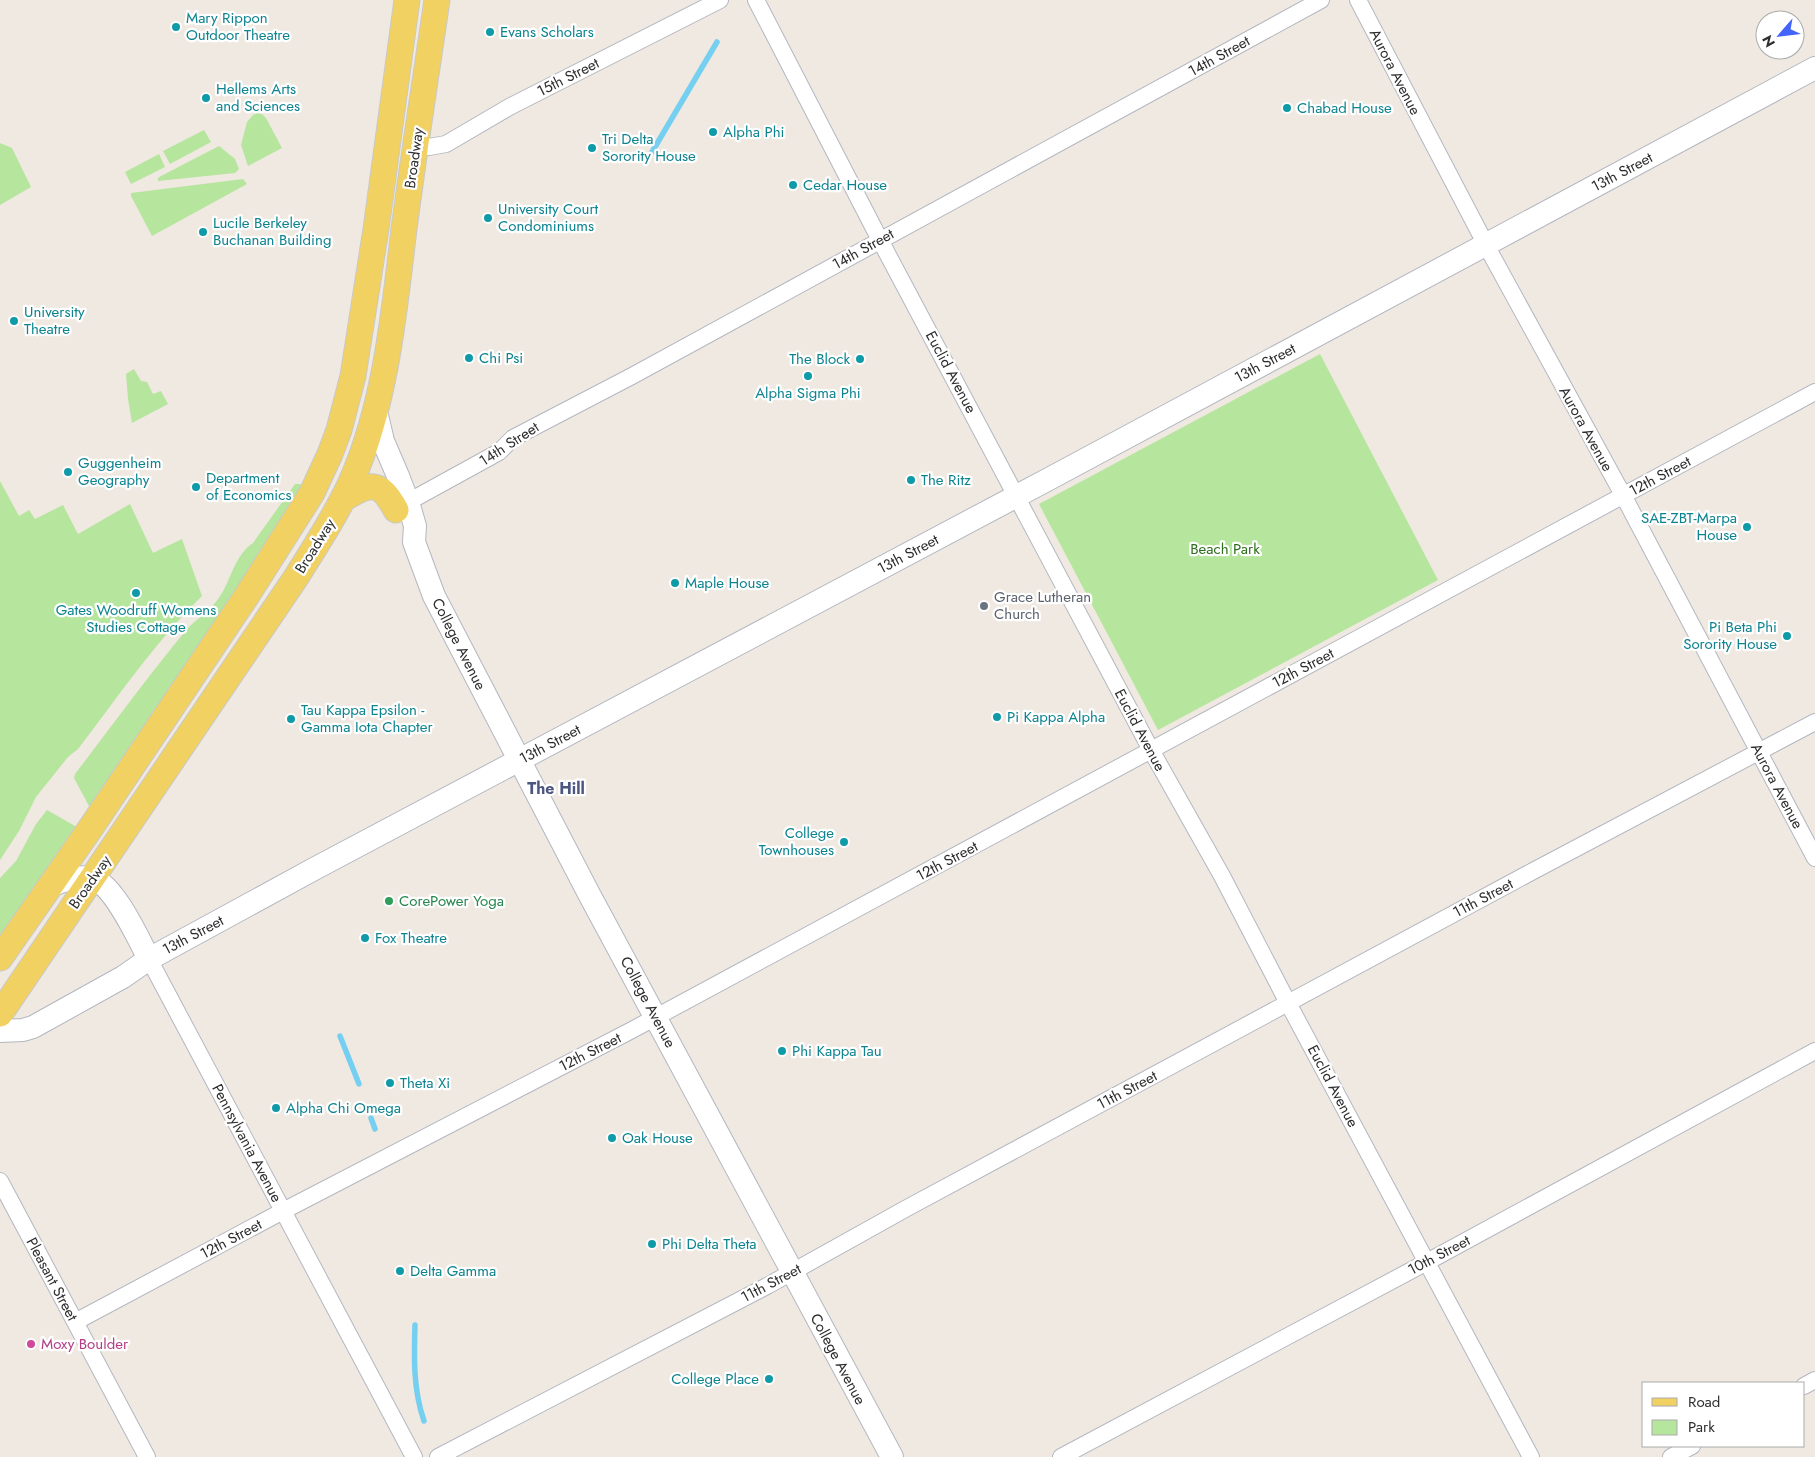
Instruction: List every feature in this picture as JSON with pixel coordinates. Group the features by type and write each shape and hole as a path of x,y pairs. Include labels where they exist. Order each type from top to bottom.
{"main road":[{"name":"Broadway","path":"0,958 92,826 240,605 312,494 324,468 339,430 353,376 392,118 407,0"},
{"name":"Broadway","path":"0,1014 297,576 343,499 352,480 376,411 398,283 415,146 437,0"},
{"path":"353,376 358,412 367,439"},
{"path":"343,499 364,487 373,487 384,491 402,506"}],"street":[{"name":"15th Street","path":"415,146 429,147 446,144 511,106 720,0"},
{"name":"Euclid Avenue","path":"756,0 880,240 1150,750 1222,876 1288,1004 1531,1457"},
{"name":"14th Street","path":"402,506 499,452 513,438 632,376 1321,0"},
{"name":"Aurora Avenue","path":"1358,0 1486,245 1623,495 1815,858"},
{"name":"13th Street","path":"0,1031 23,1030 33,1027 123,977 149,959 1815,68"},
{"name":"12th Street","path":"75,1322 283,1211 656,1017 1815,392"},
{"name":"College Avenue","path":"376,411 402,506 403,530 414,542 434,596 519,760 892,1457"},
{"name":"College Avenue","path":"367,439 382,471 402,506"},
{"name":"11th Street","path":"438,1457 792,1273 907,1208 1535,870 1815,722"},
{"path":"49,887 65,880 92,878"},
{"name":"Pennsylvania Avenue","path":"92,878 101,882 118,903 414,1457"},
{"name":"10th Street","path":"1062,1457 1427,1262 1815,1051"},
{"name":"Pleasant Street","path":"0,1181 147,1457"},
{"path":"1671,1457 1690,1447"}],"green space":[{"path":"257,113 262,114 266,118 282,148 248,166 241,145 247,122"},
{"path":"204,130 211,142 170,164 163,151"},
{"path":"0,143 12,148 31,187 0,205"},
{"path":"219,146 235,159 239,169 235,173 158,181 158,178 161,176"},
{"path":"159,154 165,167 131,184 125,172"},
{"path":"243,179 247,184 152,236 131,196 131,193"},
{"name":"Beach Park","path":"1320,354 1438,580 1158,730 1039,504"},
{"path":"134,369 141,381 147,382 153,394 161,391 168,404 132,423 126,374"},
{"path":"0,481 19,516 29,510 35,519 63,505 78,534 130,504 153,553 182,539 202,596 168,632 78,749 68,757 36,797 19,831 0,860"},
{"path":"295,484 300,484 303,487 278,531 90,808 74,778 75,774 187,629 215,603 225,588 240,556 253,543"},
{"path":"47,810 75,826 75,830 0,937 0,878 16,861 36,824"}],"waterway":[{"path":"652,152 717,42"},
{"path":"340,1036 359,1084"},
{"path":"371,1118 375,1129"},
{"path":"415,1325 416,1385 424,1421"}],"place":[{"name":"Mary Rippon Outdoor Theatre","path":"176,27"},
{"name":"Evans Scholars","path":"490,32"},
{"name":"Hellems Arts and Sciences","path":"206,98"},
{"name":"Chabad House","path":"1287,108"},
{"name":"Alpha Phi","path":"713,132"},
{"name":"Tri Delta Sorority House","path":"592,148"},
{"name":"Cedar House","path":"793,185"},
{"name":"University Court Condominiums","path":"488,218"},
{"name":"Lucile Berkeley Buchanan Building","path":"203,232"},
{"name":"University Theatre","path":"14,321"},
{"name":"Chi Psi","path":"469,358"},
{"name":"The Block","path":"860,359"},
{"name":"Alpha Sigma Phi","path":"808,376"},
{"name":"Guggenheim Geography","path":"68,472"},
{"name":"The Ritz","path":"911,480"},
{"name":"Department of Economics","path":"196,487"},
{"name":"SAE-ZBT-Marpa House","path":"1747,527"},
{"name":"Maple House","path":"675,583"},
{"name":"Gates Woodruff Womens Studies Cottage","path":"136,593"},
{"name":"Grace Lutheran Church","path":"984,606"},
{"name":"Pi Beta Phi Sorority House","path":"1787,636"},
{"name":"Pi Kappa Alpha","path":"997,717"},
{"name":"Tau Kappa Epsilon - Gamma Iota Chapter","path":"291,719"},
{"name":"College Townhouses","path":"844,842"},
{"name":"CorePower Yoga","path":"389,901"},
{"name":"Fox Theatre","path":"365,938"},
{"name":"Phi Kappa Tau","path":"782,1051"},
{"name":"Theta Xi","path":"390,1083"},
{"name":"Alpha Chi Omega","path":"276,1108"},
{"name":"Oak House","path":"612,1138"},
{"name":"Phi Delta Theta","path":"652,1244"},
{"name":"Delta Gamma","path":"400,1271"},
{"name":"Moxy Boulder","path":"31,1344"},
{"name":"College Place","path":"769,1379"}],"district":[{"name":"The Hill","path":"556,788"}]}
